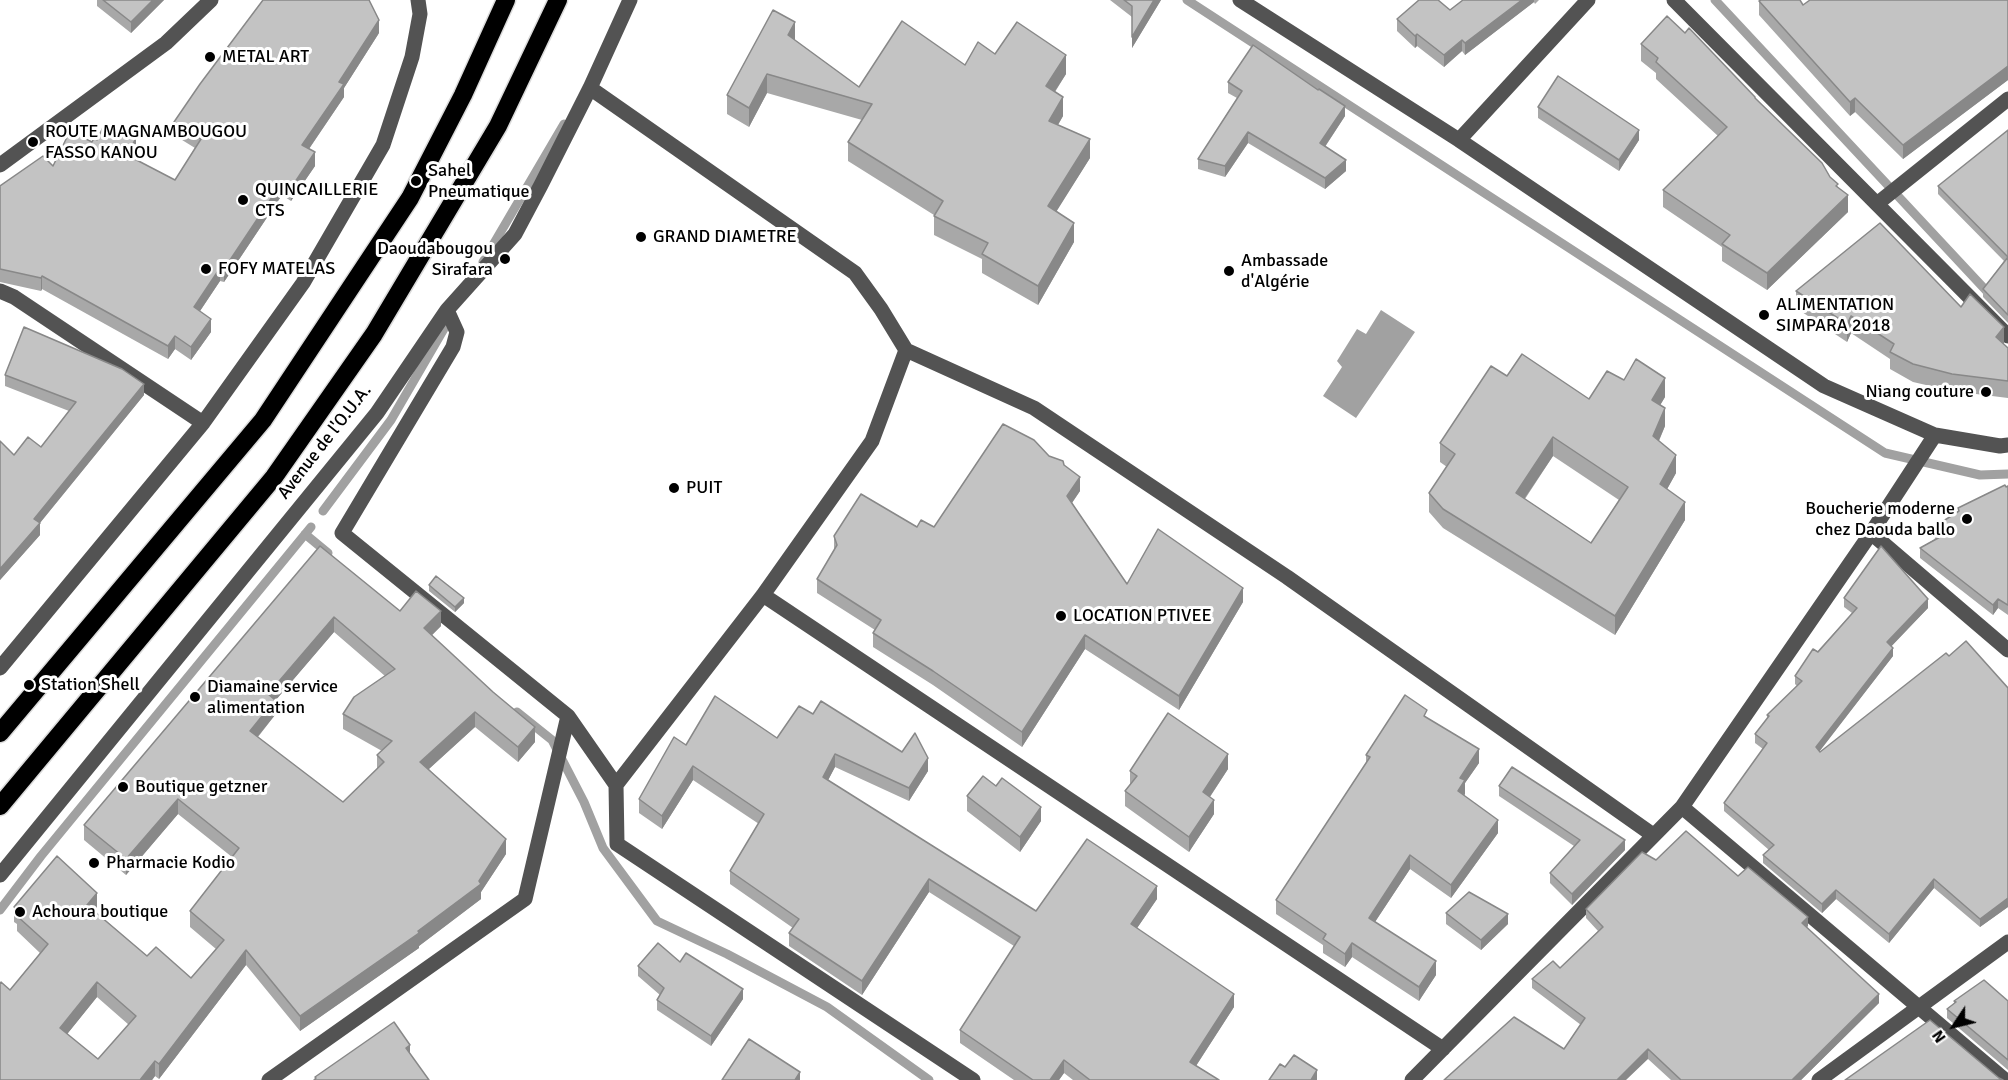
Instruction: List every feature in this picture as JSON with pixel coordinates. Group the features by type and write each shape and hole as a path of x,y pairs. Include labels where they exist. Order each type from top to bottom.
{"highway":[{"path":"0,732 263,420 410,198 463,95 506,0"},
{"name":"Avenue de l'O.U.A.","path":"0,806 274,477 374,334 498,126 558,0"}],"street":[{"path":"0,165 166,43 211,0"},
{"path":"0,668 203,423 303,283 383,145 412,57 420,14 418,0"},
{"name":"Avenue de l'O.U.A.","path":"0,875 377,413 447,310 515,234 590,88 630,0"},
{"path":"1240,0 1460,140 1824,386 1935,435 2000,446 2008,445"},
{"path":"1460,140 1588,0"},
{"path":"1674,0 1878,202 2008,336"},
{"path":"590,88 855,273 906,350 1034,408 1287,577 1653,835"},
{"path":"1878,202 2008,99"},
{"path":"0,291 15,297 203,423"},
{"path":"447,310 457,332 453,347 342,532 568,716 616,784 617,844 973,1080"},
{"path":"616,784 763,595 872,441 906,350"},
{"path":"1412,1080 1682,807 1871,533 1935,435"},
{"path":"1871,533 2008,650"},
{"path":"763,595 1443,1049"},
{"path":"268,1080 525,899 568,716"},
{"path":"1682,807 2004,1080"},
{"path":"1819,1080 2008,942"}],"shaded area":[{"path":"1381,310 1415,332 1356,418 1323,396 1342,367 1337,361 1357,329 1366,334"}],"building":[{"path":"103,0 153,0 131,22"},
{"path":"263,0 369,0 379,20 339,82 344,84 302,145 315,152 291,188 282,182 224,269 220,268 194,307 211,319 191,347 175,336 168,346 42,276 41,278 0,269 0,186 43,156 53,166 70,131 92,142 94,138 97,140 105,123 136,138 127,155 175,180 201,139 174,122"},
{"path":"1124,0 1154,0 1132,37 1132,6"},
{"path":"1419,0 1438,0 1450,10 1463,0 1522,0 1465,43 1462,40 1444,55 1417,34 1415,36 1397,19"},
{"path":"1800,0 1803,5 1810,0 2008,0 2008,66 1903,145 1855,98 1850,102 1759,1"},
{"path":"773,10 795,22 788,35 859,87 902,21 965,65 978,42 995,54 1017,22 1066,55 1046,86 1063,97 1049,121 1090,139 1048,206 1074,223 1038,286 982,254 988,243 934,216 943,201 848,142 872,104 767,74 749,108 727,95"},
{"path":"1667,16 1685,33 1689,28 1755,98 1822,163 1830,177 1838,184 1836,186 1848,195 1767,273 1722,244 1730,235 1663,190 1727,127 1656,62 1658,58 1641,44"},
{"path":"1253,45 1345,106 1320,143 1346,160 1325,178 1248,132 1225,166 1198,159 1242,91 1228,82"},
{"path":"1558,76 1639,130 1619,160 1538,107"},
{"path":"2008,130 2008,257 1938,186"},
{"path":"1880,223 1961,307 1970,294 2004,327 1996,337 2008,348 2008,381 1952,374 1913,364 1890,352 1894,344 1851,316 1847,324 1796,291"},
{"path":"2008,257 2008,315 1983,289"},
{"path":"24,327 122,369 144,384 34,519 40,523 0,569 0,441 14,455 28,437 41,447 76,402 5,375"},
{"path":"1522,354 1589,399 1607,371 1624,380 1636,359 1665,378 1652,400 1665,408 1653,436 1676,455 1660,484 1685,502 1615,616 1443,509 1429,493 1455,454 1440,443 1491,366 1507,376","holes":["1553,437 1628,487 1591,543 1516,493"]},
{"path":"1003,424 1034,440 1049,456 1063,461 1064,465 1080,477 1067,496 1127,584 1158,529 1243,588 1179,696 1085,635 1022,732 873,633 881,620 817,579 837,545 834,536 861,494 917,527 921,520 934,527"},
{"path":"2005,485 2008,486 2008,605 1998,599 1993,605 1920,548 1940,537 1934,527 1959,511 1958,508"},
{"path":"320,546 400,611 416,591 441,611 424,628 493,692 535,727 518,747 475,712 420,762 506,839 479,881 481,884 418,931 419,933 300,1016 246,950 159,1064 155,1061 140,1080 0,1080 0,984 1,982 10,990 48,944 17,916 21,912 14,907 57,856 97,893 87,905 147,956 156,947 191,978 224,940 190,911 239,848 178,799 126,859 84,825","holes":["334,617 395,669 354,697 343,714 392,741 377,755 384,762 343,802 250,731 275,700 268,694","97,982 136,1016 98,1059 60,1028"]},
{"path":"1881,546 1928,599 1887,642 1893,648 1816,747 1820,752 1946,653 1949,656 1966,641 2008,688 2008,898 1980,919 1934,879 1889,934 1836,890 1822,904 1763,855 1774,845 1724,803 1767,743 1755,734 1769,716 1767,715 1802,681 1795,676 1813,649 1818,652 1857,608 1844,598"},
{"path":"436,576 464,598 455,607 429,585"},
{"path":"1405,695 1427,710 1424,716 1479,749 1460,778 1465,780 1458,791 1498,820 1451,885 1410,855 1369,918 1436,961 1419,987 1352,943 1345,954 1323,939 1326,934 1276,900 1370,757 1366,755"},
{"path":"715,696 777,738 799,706 813,714 821,701 902,752 915,733 928,758 909,788 835,754 823,777 1036,911 1087,839 1157,886 1131,924 1234,994 1190,1062 1219,1080 1090,1080 1064,1060 1050,1080 1033,1080 960,1030 1020,937 929,879 862,981 789,933 799,919 730,871 764,814 693,766 662,816 639,799 674,737 686,745"},
{"path":"1168,713 1228,754 1203,792 1214,800 1189,837 1125,791 1137,776 1130,771"},
{"path":"1512,767 1625,840 1572,894 1550,873 1580,840 1499,786"},
{"path":"983,776 996,786 1002,778 1041,807 1020,837 967,796"},
{"path":"1686,831 1738,876 1748,867 1808,917 1802,923 1879,994 1792,1080 1681,1080 1648,1049 1617,1080 1444,1080 1514,1017 1564,1049 1585,1018 1532,979 1553,961 1560,968 1603,927 1586,909 1642,852 1656,860"},
{"path":"1469,892 1508,914 1481,940 1446,913"},
{"path":"658,943 680,962 686,953 743,989 711,1036 657,1000 664,988 638,966"},
{"path":"1984,980 2008,1001 2008,1060 1947,1009 1956,1002 1954,1001"},
{"path":"1930,1020 2003,1080 1845,1080"},
{"path":"394,1022 410,1045 406,1048 429,1080 314,1080 315,1077"},
{"path":"749,1039 800,1072 795,1080 722,1080"},
{"path":"1294,1055 1317,1070 1311,1080 1269,1080 1280,1064 1285,1067"}],"waterway":[{"path":"1187,0 1885,453 1980,475 2008,474"},
{"path":"1715,0 2008,314"},
{"path":"483,262 564,124"},
{"path":"323,511 391,420 452,315"},
{"path":"0,910 41,856 311,527"},
{"path":"305,534 328,553"},
{"path":"517,712 552,740 584,802 603,848 657,921 727,954 827,1007 929,1080"}],"place":[{"name":"METAL ART","path":"210,57"},
{"name":"ROUTE MAGNAMBOUGOU FASSO KANOU","path":"33,142"},
{"name":"Sahel Pneumatique","path":"416,181"},
{"name":"QUINCAILLERIE CTS","path":"243,200"},
{"name":"GRAND DIAMETRE","path":"641,237"},
{"name":"Daoudabougou Sirafara","path":"505,259"},
{"name":"FOFY MATELAS","path":"206,269"},
{"name":"Ambassade d'Algérie","path":"1229,271"},
{"name":"ALIMENTATION SIMPARA 2018","path":"1764,315"},
{"name":"Niang couture","path":"1986,392"},
{"name":"PUIT","path":"674,488"},
{"name":"Boucherie moderne chez Daouda ballo","path":"1967,519"},
{"name":"LOCATION PTIVEE","path":"1061,616"},
{"name":"Station Shell","path":"29,685"},
{"name":"Diamaine service alimentation","path":"195,697"},
{"name":"Boutique getzner","path":"123,787"},
{"name":"Pharmacie Kodio","path":"94,863"},
{"name":"Achoura boutique","path":"20,912"}]}
